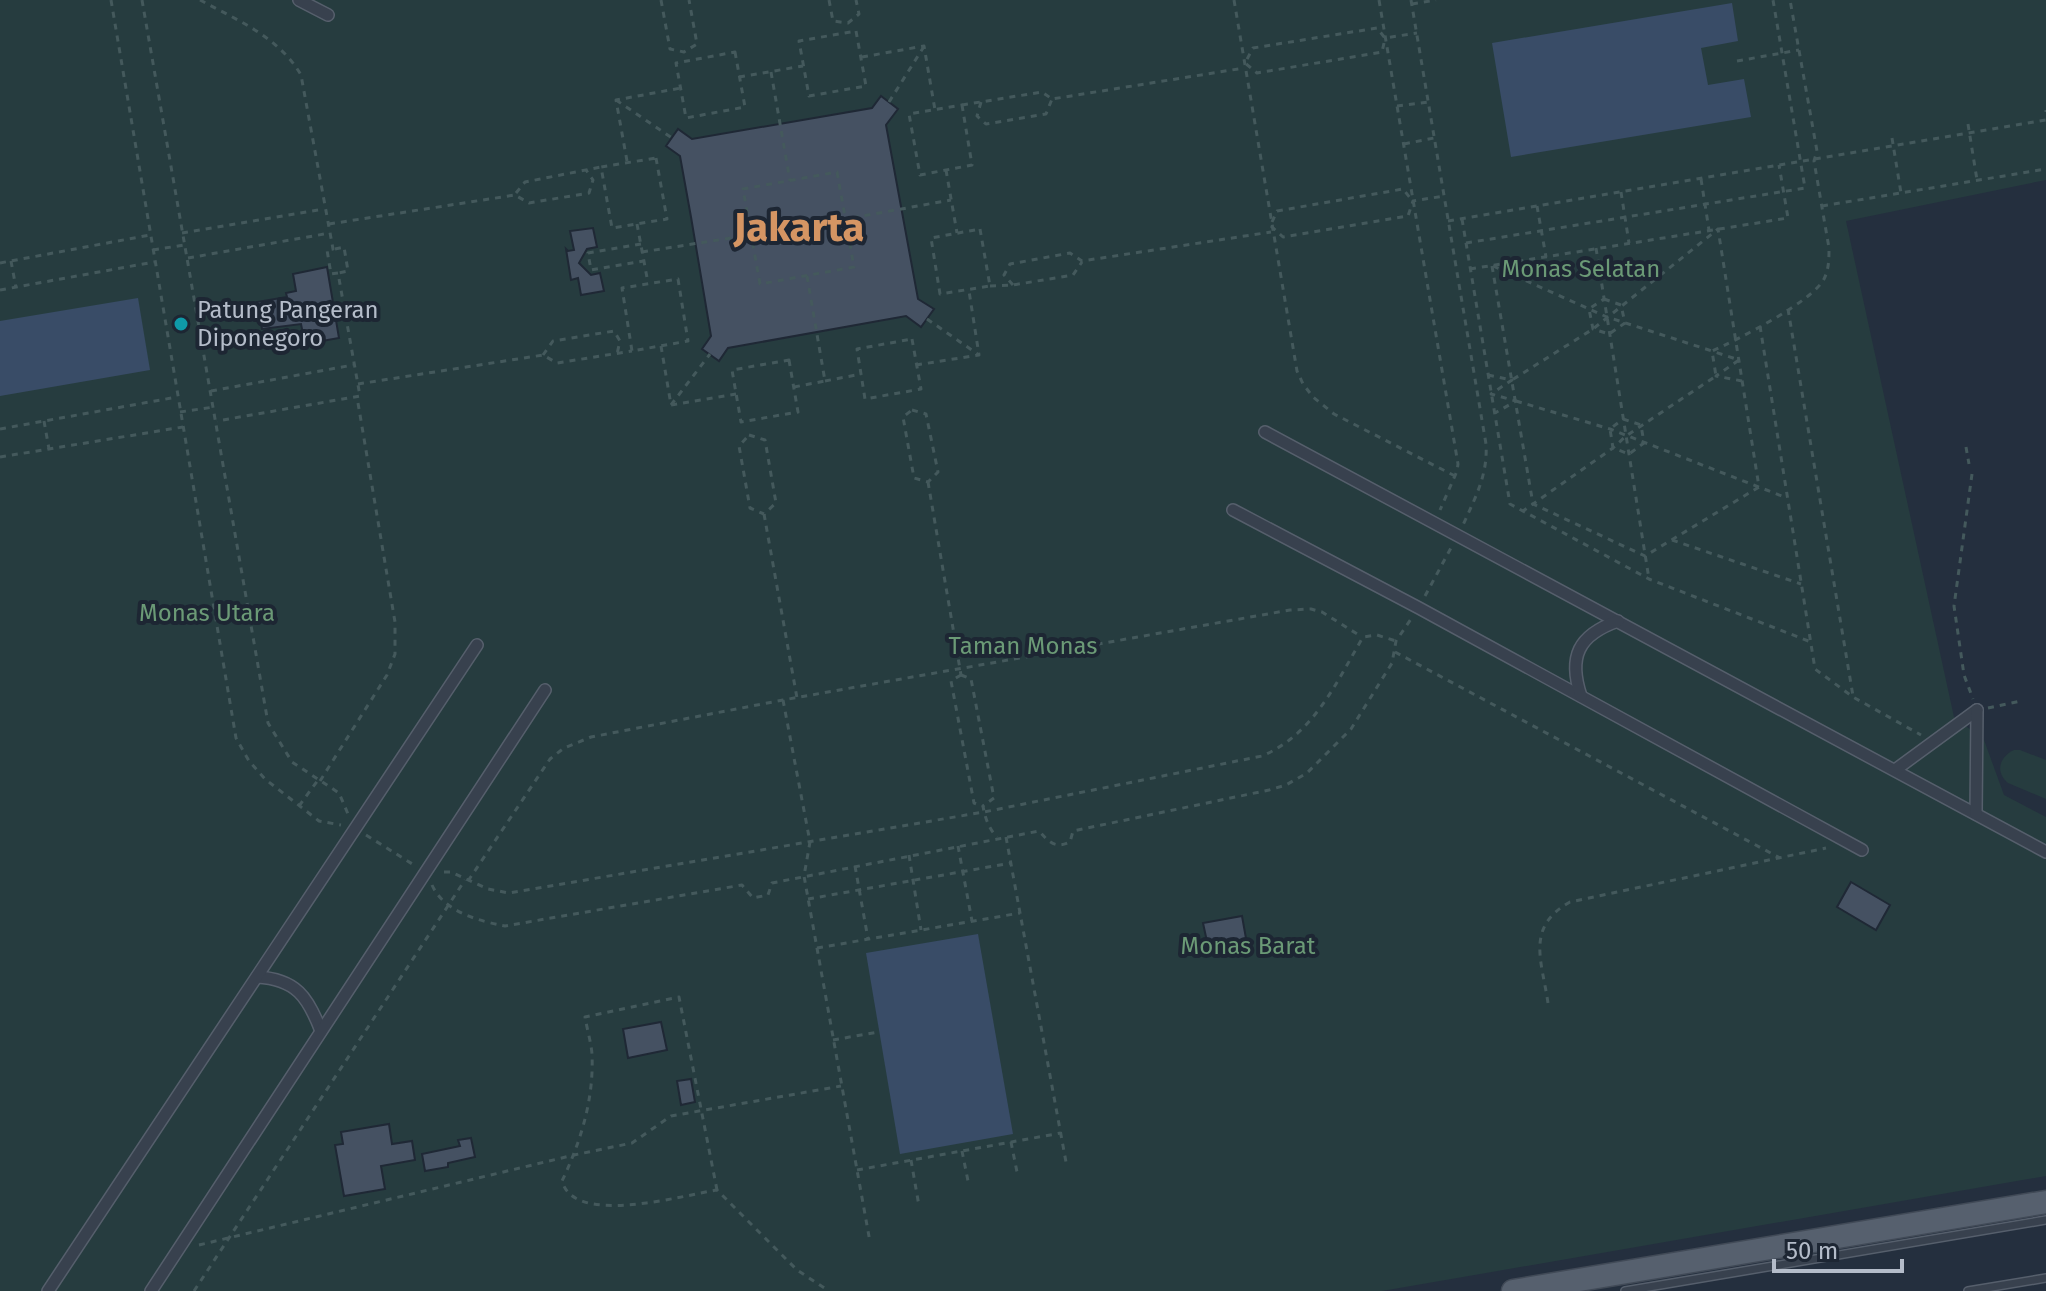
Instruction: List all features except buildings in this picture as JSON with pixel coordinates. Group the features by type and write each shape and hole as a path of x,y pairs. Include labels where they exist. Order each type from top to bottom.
{"main road":[{"path":"1513,1291 2046,1202"}],"street":[{"path":"299,0 328,15"},
{"path":"1265,432 2046,852"},
{"path":"1233,510 1862,850"},
{"path":"1581,696 1574,669 1578,653 1597,629 1618,621"},
{"path":"48,1291 477,645"},
{"path":"151,1291 545,690"},
{"path":"1895,770 1977,710"},
{"path":"1976,814 1977,710"},
{"path":"257,977 277,979 292,986 307,1001 321,1031"}],"lane":[{"path":"1625,1291 2046,1220"},
{"path":"1968,1291 2046,1278"}],"path":[{"path":"111,0 236,738 249,761 265,779 319,821 355,828 426,872 451,872 488,889 509,893 810,842 1262,756 1295,737 1320,710 1363,637"},
{"path":"142,0 268,723 292,762 339,793 355,828"},
{"path":"200,0 269,39 293,61 301,75 333,249"},
{"path":"661,0 670,49 684,52 697,44 689,0"},
{"path":"829,0 833,21 848,23 859,14 856,0"},
{"path":"1234,0 1272,232 1297,371 1303,384 1334,414 1455,476"},
{"path":"1379,0 1458,464 1434,523"},
{"path":"426,872 435,893 449,904 470,918 505,926 742,885 753,898 768,895 772,883 1039,831 1050,844 1063,845 1070,842 1073,831 1269,790 1307,773 1351,729 1392,663 1396,641 1419,608 1458,535 1482,484 1487,461 1411,2 1436,0"},
{"path":"1466,243 1805,188 1773,0"},
{"path":"1712,351 1788,309 1817,288 1827,270 1829,248 1814,161 1817,151 1790,0"},
{"path":"1245,65 1253,48 1377,28 1385,38"},
{"path":"856,31 866,86 809,96 803,65 799,41 856,31"},
{"path":"1385,38 1417,33"},
{"path":"962,105 972,165 920,175 909,114 935,110 962,105 1042,92 1052,99 1245,65 1257,73 1382,52 1385,38"},
{"path":"861,57 924,46"},
{"path":"889,102 924,46"},
{"path":"924,46 935,110"},
{"path":"1737,61 1799,50"},
{"path":"735,52 739,77 745,107 686,118 676,63 735,52"},
{"path":"739,77 803,65"},
{"path":"771,72 790,181"},
{"path":"616,100 681,88"},
{"path":"981,102 977,116 986,124 1046,114 1052,99"},
{"path":"616,100 672,138"},
{"path":"616,100 627,163"},
{"path":"1397,106 1428,102"},
{"path":"1448,221 2046,120"},
{"path":"1968,124 1977,180"},
{"path":"1404,144 1434,138"},
{"path":"1892,138 1901,193"},
{"path":"515,195 525,182 601,167 656,158 667,219 612,228 601,167"},
{"path":"1470,269 1788,218 1779,165"},
{"path":"1822,206 2046,169"},
{"path":"329,224 515,195 529,203 589,193 593,180 586,170"},
{"path":"946,170 957,233"},
{"path":"837,172 854,267 760,284 743,189 790,181 837,172"},
{"path":"1701,179 1709,230"},
{"path":"1271,226 1277,211 1403,189 1413,201"},
{"path":"1621,192 1629,243"},
{"path":"1413,201 1444,196"},
{"path":"829,222 951,200"},
{"path":"1271,226 1283,237 1408,216 1413,201"},
{"path":"1537,206 1546,257"},
{"path":"182,233 326,208"},
{"path":"1462,219 1510,504 1649,579 1811,642"},
{"path":"637,224 648,284"},
{"path":"990,286 980,229 931,238 940,294 1073,275 1082,261"},
{"path":"1491,394 1593,329 1718,229"},
{"path":"1718,229 1759,487"},
{"path":"642,252 769,232"},
{"path":"1013,285 1004,275 1010,264 1070,253 1082,261 1272,232"},
{"path":"187,258 330,233"},
{"path":"0,263 150,235"},
{"path":"641,244 588,253 591,270 644,261"},
{"path":"153,250 184,245"},
{"path":"344,247 348,271 338,273 331,274 327,250 344,247"},
{"path":"1596,248 1649,579"},
{"path":"11,261 16,288"},
{"path":"0,290 155,262"},
{"path":"1492,266 1607,317 1739,360"},
{"path":"1492,266 1533,504"},
{"path":"299,806 387,675 397,638 338,273"},
{"path":"807,276 825,381"},
{"path":"358,384 543,355 557,363 617,354 688,341 678,279 622,288 632,351"},
{"path":"968,290 979,355"},
{"path":"1604,299 1621,305"},
{"path":"1589,309 1604,299"},
{"path":"1621,305 1625,323"},
{"path":"1589,309 1593,329"},
{"path":"1788,309 1853,697"},
{"path":"927,319 979,355"},
{"path":"1609,334 1625,323"},
{"path":"1760,326 1815,669 1853,697 1934,742"},
{"path":"1593,329 1609,334"},
{"path":"543,355 553,341 614,331 620,341 617,354"},
{"path":"912,339 916,365 921,389 865,399 857,349 912,339"},
{"path":"661,346 671,405"},
{"path":"1712,351 1716,376"},
{"path":"671,405 710,354"},
{"path":"916,365 979,355"},
{"path":"789,360 798,412 741,422 736,394 732,370 789,360"},
{"path":"1523,511 1641,425 1739,360"},
{"path":"211,391 355,365"},
{"path":"794,387 861,374"},
{"path":"1488,375 1512,380"},
{"path":"1716,376 1742,381"},
{"path":"671,405 736,394"},
{"path":"1491,394 1610,429 1787,499"},
{"path":"0,429 178,397"},
{"path":"217,421 357,397"},
{"path":"1495,413 1516,401"},
{"path":"180,412 214,407"},
{"path":"912,410 926,414 938,472 928,482 914,478 903,417 912,410"},
{"path":"1623,419 1641,425"},
{"path":"1610,429 1623,419"},
{"path":"44,421 49,449"},
{"path":"1641,425 1644,443"},
{"path":"0,457 183,427"},
{"path":"1610,429 1613,448"},
{"path":"749,435 765,440 776,503 764,514 750,508 739,446 749,435"},
{"path":"1629,454 1644,443"},
{"path":"1966,447 1969,464"},
{"path":"1613,448 1629,454"},
{"path":"1972,474 1954,606 1964,675 1977,710 2021,701"},
{"path":"928,482 961,675"},
{"path":"1645,556 1759,487"},
{"path":"1533,504 1645,556"},
{"path":"764,514 797,698"},
{"path":"1671,540 1801,584"},
{"path":"194,1291 449,904 550,759 564,748 607,733 1290,610 1322,612 1363,637 1377,635 1396,641"},
{"path":"1394,651 1780,858"},
{"path":"961,675 951,681 974,803 984,809 992,832 998,838"},
{"path":"961,675 971,679 994,798 984,809"},
{"path":"783,700 810,842 804,876 870,1242"},
{"path":"1006,837 1066,1162"},
{"path":"1548,1003 1538,941 1548,918 1570,902 1849,843"},
{"path":"958,846 972,921"},
{"path":"909,855 921,930"},
{"path":"808,899 1011,863"},
{"path":"855,866 868,939"},
{"path":"817,948 1020,913"},
{"path":"717,1190 616,1207 577,1200 564,1189 562,1181 574,1155 589,1105 592,1053 585,1017 679,997 717,1190 797,1270 829,1291"},
{"path":"833,1040 878,1032"},
{"path":"176,1251 632,1143 671,1116 841,1086"},
{"path":"857,1170 1061,1133"},
{"path":"1011,1142 1017,1172"},
{"path":"962,1151 969,1186"},
{"path":"911,1160 919,1206"}],"green space":[{"name":"Taman Monas","path":"0,0 2046,0 2046,180 1846,221 1954,717 1984,740 2004,795 2046,817 2046,1176 1382,1291 0,1291"},
{"path":"2014,750 2046,760 2046,799 2004,779 2000,765"}],"water":[{"path":"1732,3 1738,41 1701,48 1708,85 1744,79 1751,117 1511,157 1492,43"},
{"path":"138,298 150,370 0,396 0,321"},
{"path":"978,934 1013,1134 900,1154 866,953"}],"place":[{"name":"Patung Pangeran Diponegoro","path":"181,324"}],"district":[{"name":"Jakarta","path":"799,228"}],"park label":[{"name":"Monas Selatan","path":"1581,269"},
{"name":"Monas Utara","path":"207,613"},
{"name":"Monas Barat","path":"1248,946"}]}
